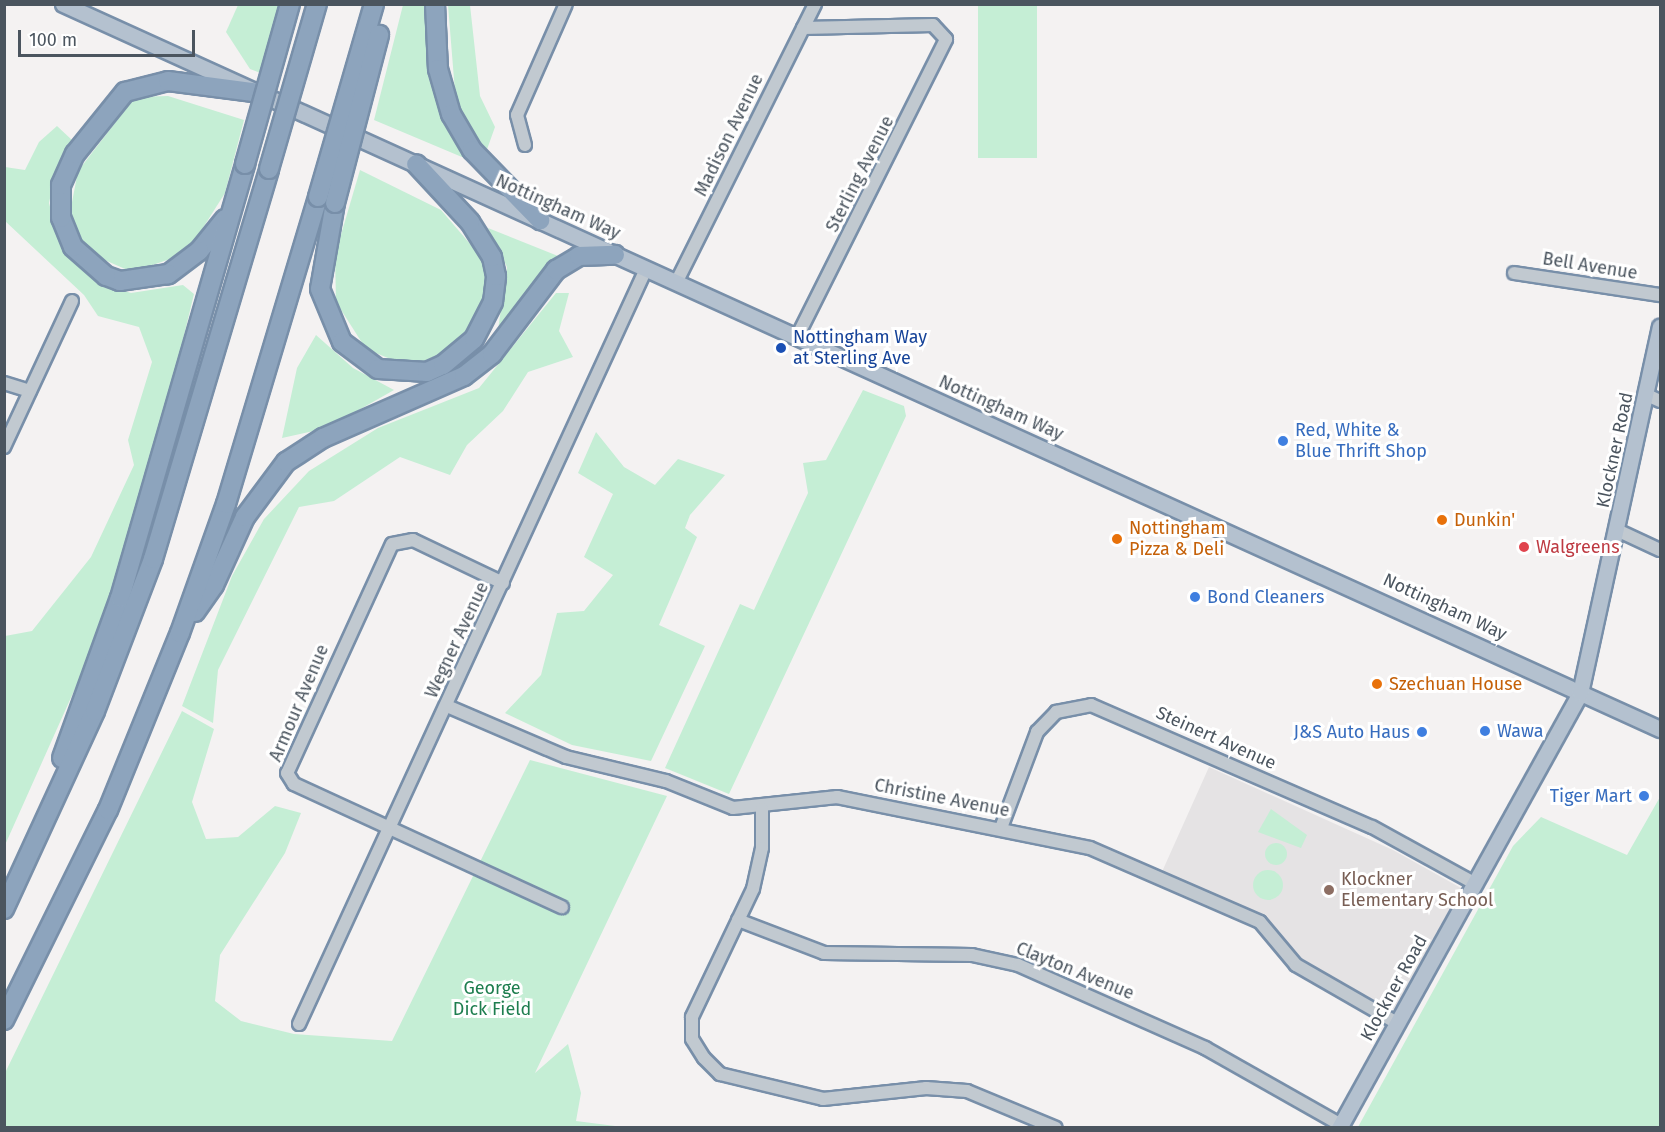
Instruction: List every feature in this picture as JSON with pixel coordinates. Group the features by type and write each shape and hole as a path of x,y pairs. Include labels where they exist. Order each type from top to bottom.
{"highway":[{"path":"17,884 120,598 290,4"},
{"path":"4,909 95,711 153,559 317,4"},
{"path":"4,1020 103,820 180,633 226,504 376,4"},
{"path":"376,4 380,34 335,203 320,289 342,342 378,369 427,372 443,365 474,339 493,302 496,276 492,257 470,222 416,164"},
{"path":"435,4 438,69 451,114 472,150 540,220"},
{"path":"233,208 185,264 151,281 133,283 106,276 83,260 66,234 59,202 75,154 125,92 168,81 253,92"},
{"path":"180,633 214,585 258,497 286,462 323,438 464,376 492,354 556,270 579,256 615,255"}],"main road":[{"name":"Nottingham Way","path":"63,4 1660,729"},
{"name":"Klockner Road","path":"1340,1126 1580,693 1654,398 1660,327"}],"street":[{"path":"525,145 517,115 566,4"},
{"name":"Madison Avenue","path":"676,282 814,4"},
{"name":"Sterling Avenue","path":"797,337 946,45 939,28 803,28"},
{"name":"Wegner Avenue","path":"299,1024 391,830 646,269"},
{"name":"Bell Avenue","path":"1514,273 1660,295"},
{"path":"4,447 72,301"},
{"path":"4,383 30,391"},
{"path":"1619,531 1660,550"},
{"name":"Armour Avenue","path":"503,583 413,540 392,544 287,773 294,784 562,907"},
{"name":"Steinert Avenue","path":"1001,828 1037,732 1056,712 1091,705 1372,827 1474,883"},
{"name":"Christine Avenue","path":"447,706 566,757 666,782 733,808 762,809 837,797 1001,828 1090,848 1260,922 1296,965 1397,1023"},
{"path":"762,809 759,868 691,1028 697,1050 720,1074 823,1099 926,1088 967,1091 1056,1128"},
{"name":"Clayton Avenue","path":"738,920 824,953 972,956 1018,965 1205,1048 1340,1126"}],"shaded area":[{"name":"Klockner Elementary School","path":"1209,767 1393,850 1461,888 1397,1011 1302,965 1271,923 1161,874"}],"green space":[{"path":"238,5 282,5 263,74 250,69 226,32"},
{"path":"403,5 428,5 439,108 469,160 374,120"},
{"path":"448,5 470,5 480,96 495,127 485,155 456,104"},
{"path":"978,5 1037,5 1037,158 978,158"},
{"path":"168,96 244,120 225,193 194,242 173,258 132,272 91,254 68,223 78,171 135,97"},
{"path":"57,126 73,141 56,170 49,203 56,229 73,258 100,283 131,293 183,285 194,294 151,472 86,664 5,845 5,636 32,631 91,557 134,465 128,440 152,362 139,327 98,316 84,295 5,221 5,167 25,170 39,142"},
{"path":"360,170 441,210 489,266 480,311 458,346 410,367 366,349 336,302 335,255"},
{"path":"488,228 558,256 497,337 507,267"},
{"path":"556,293 569,293 559,331 573,357 528,372 503,411 467,445 450,475 400,457 334,501 299,507 218,670 213,723 182,706 232,576 264,519 309,471 378,428 479,388"},
{"path":"316,335 353,368 394,390 327,428 282,438 297,368"},
{"path":"863,390 904,406 906,416 729,794 665,768 740,604 754,610 808,493 803,463 826,460"},
{"path":"596,432 624,467 655,485 678,459 725,475 690,515 685,528 697,537 659,625 705,646 651,761 572,745 505,713 541,675 557,613 584,611 613,575 584,557 613,494 578,473"},
{"name":"George Dick Field","path":"182,711 214,729 192,802 206,839 238,837 275,806 301,813 285,853 220,955 215,1001 241,1021 294,1034 392,1041 530,760 667,796 535,1073 568,1044 581,1093 576,1121 623,1127 5,1127 4,1075"},
{"path":"1660,797 1660,1127 1358,1127 1513,846 1541,817 1627,855"},
{"path":"1271,809 1307,835 1301,848 1258,832"},
{"path":"1276,843 1286,850 1287,854 1280,864 1276,865 1266,858 1265,854 1272,844"},
{"path":"1268,870 1274,871 1282,879 1282,891 1274,899 1268,900 1262,899 1254,891 1253,885 1254,879 1262,871"}],"place":[{"name":"Nottingham Way at Sterling Ave","path":"781,348"},
{"name":"Red, White & Blue Thrift Shop","path":"1283,441"},
{"name":"Dunkin'","path":"1442,520"},
{"name":"Nottingham Pizza & Deli","path":"1117,539"},
{"name":"Walgreens","path":"1524,547"},
{"name":"Bond Cleaners","path":"1195,597"},
{"name":"Szechuan House","path":"1377,684"},
{"name":"Wawa","path":"1485,731"},
{"name":"J&S Auto Haus","path":"1422,732"},
{"name":"Tiger Mart","path":"1644,796"},
{"name":"Klockner Elementary School","path":"1329,890"}]}
